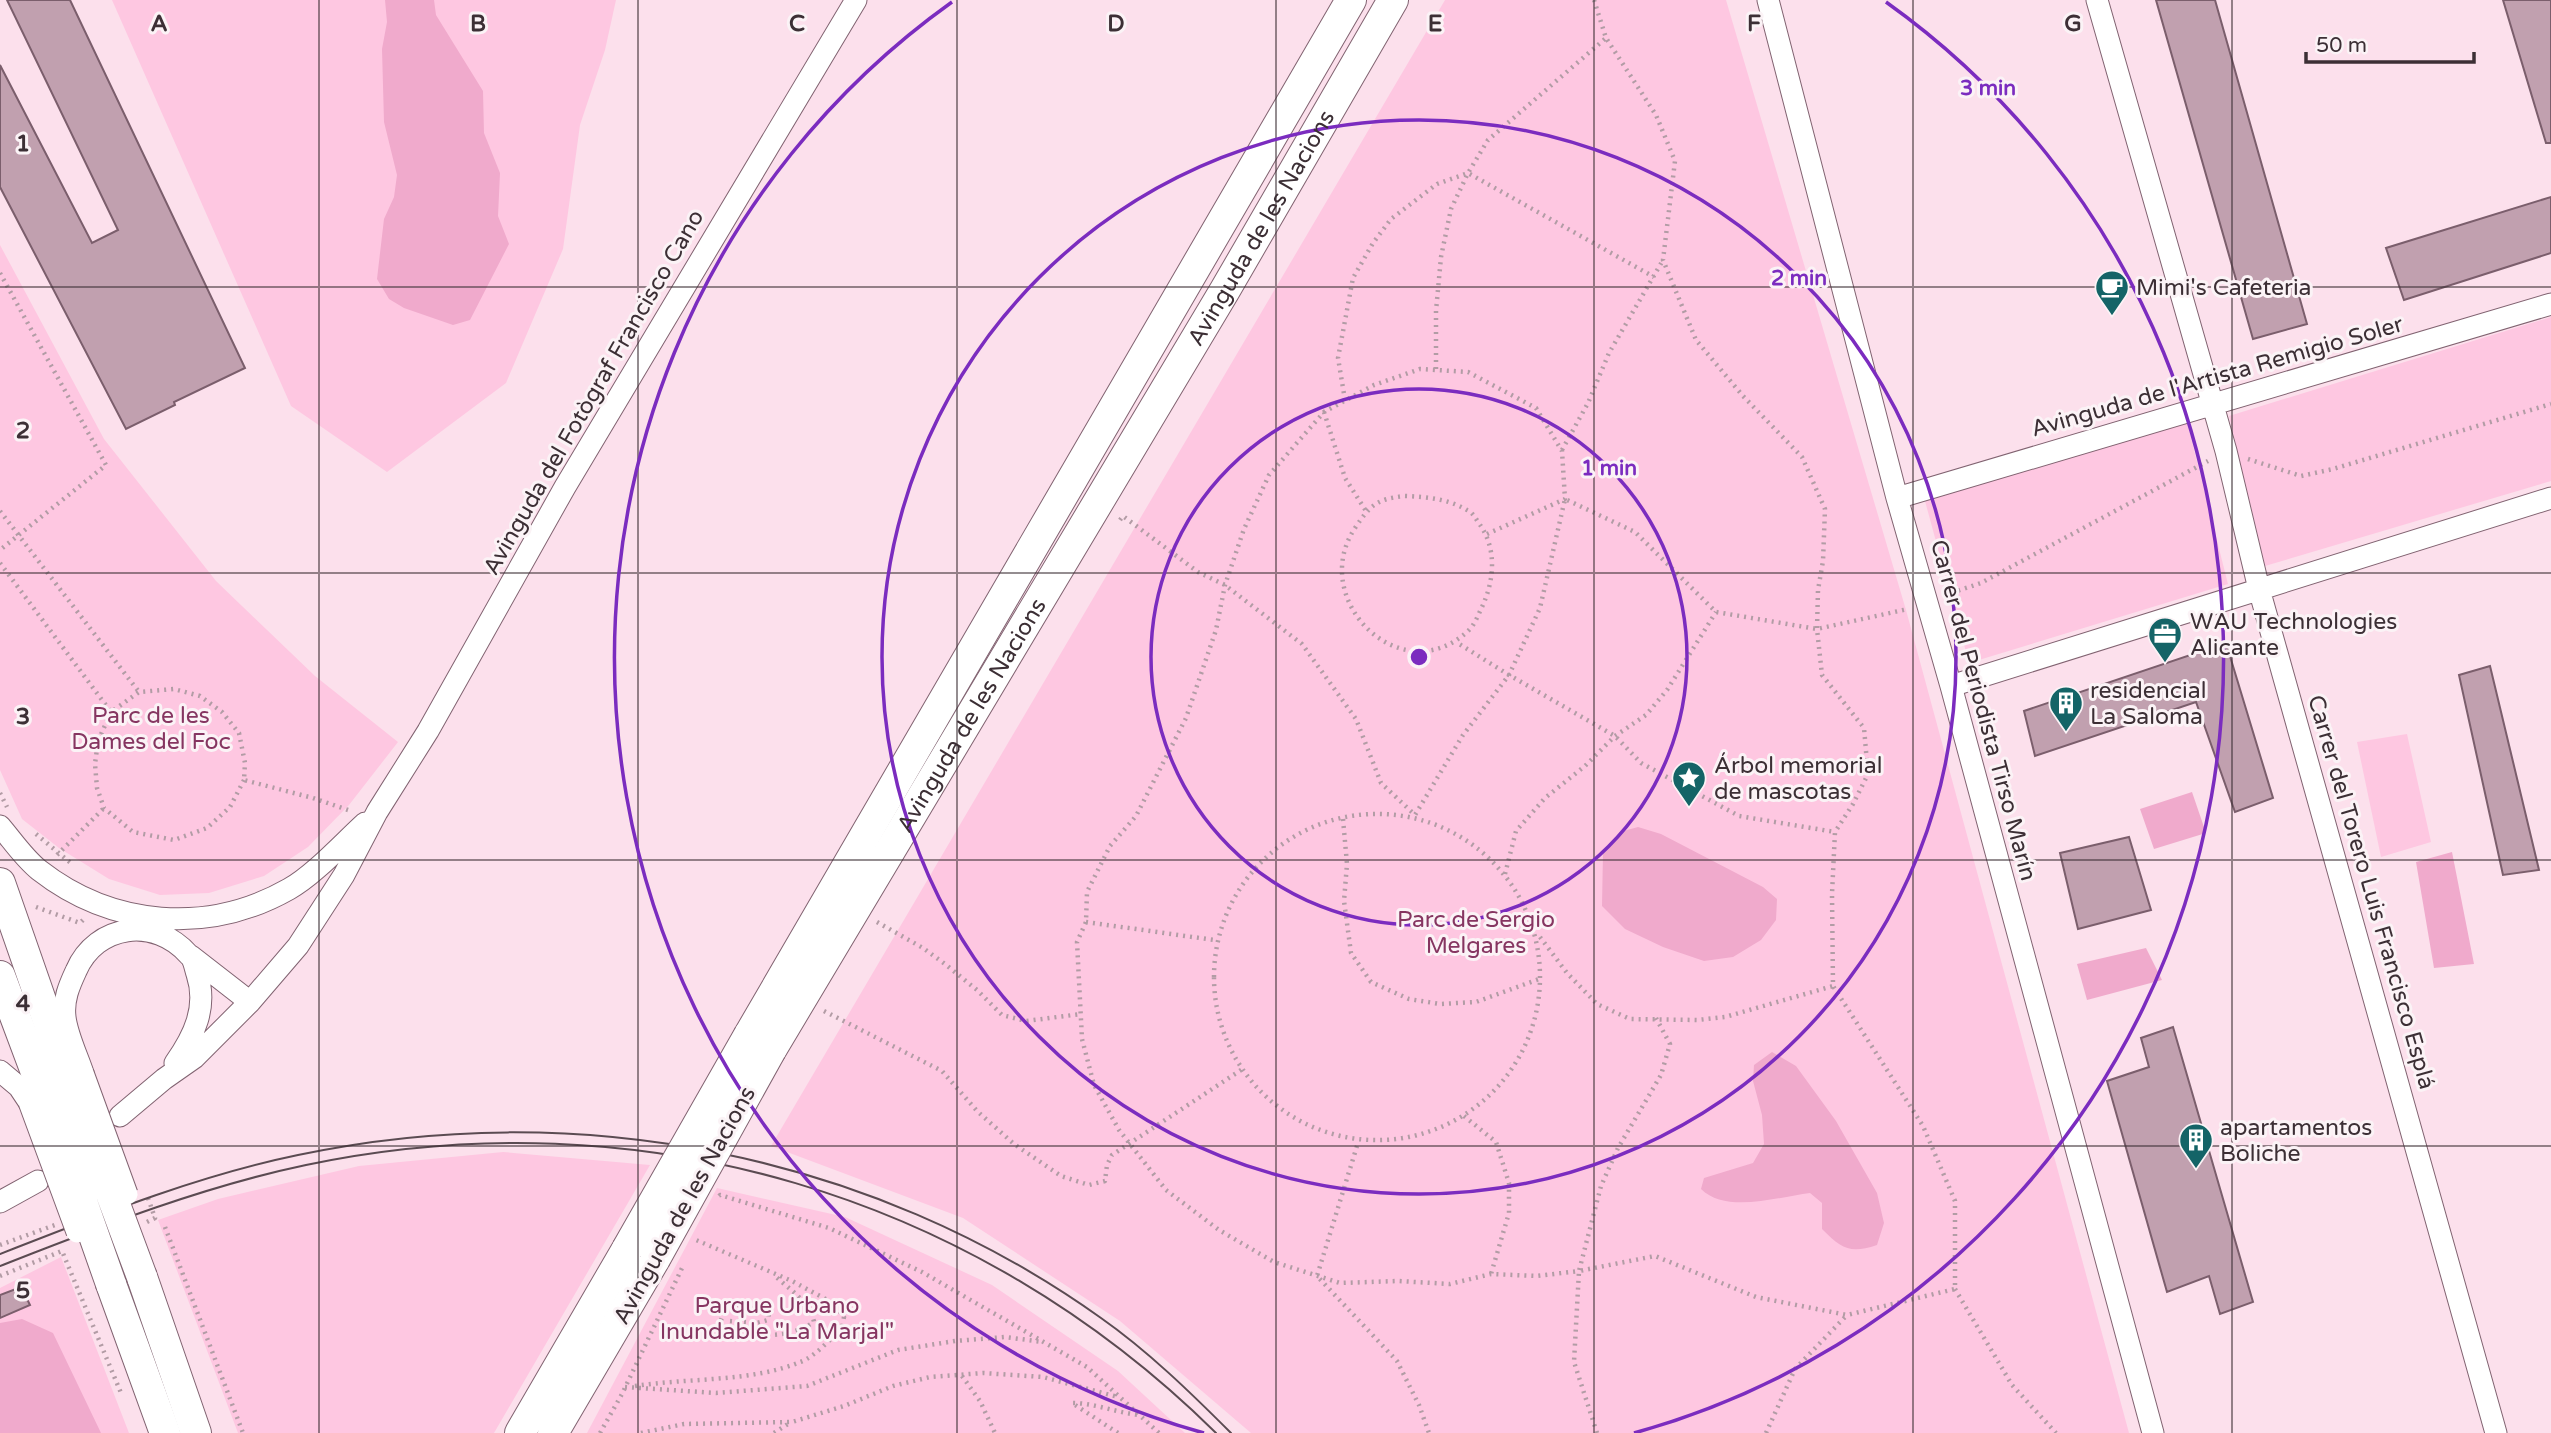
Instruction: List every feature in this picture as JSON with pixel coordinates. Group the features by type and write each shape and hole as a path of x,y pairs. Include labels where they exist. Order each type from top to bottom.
{"street":[{"name":"Avinguda del Fotògraf Francisco Cano","path":"120,1116 194,1058 250,1002 304,936 344,875 377,812 428,731 565,487 856,0"},
{"name":"Avinguda de les Nacions","path":"552,1433 655,1259 760,1043 1351,0"},
{"name":"Avinguda de les Nacions","path":"520,1433 627,1249 760,1043 1218,302 1393,0"},
{"name":"Carrer del Periodista Tirso Marín","path":"1768,0 1897,498 1951,686 2153,1433"},
{"name":"Carrer del Torero Luis Francisco Esplá","path":"2097,0 2226,451 2259,589 2496,1433"},
{"name":"Avinguda de l'Artista Remigio Soler","path":"1897,498 2551,304"},
{"path":"1951,686 2551,498"},
{"name":"Avinguda del Fotògraf Francisco Cano","path":"4,818 37,869 73,892 116,911 144,917 180,919 229,915 290,889 377,812"},
{"path":"0,883 111,1284 165,1433"},
{"path":"56,1086 67,991 82,955 104,936 145,930 166,937 250,1002"},
{"name":"Avinguda del Fotògraf Francisco Cano","path":"164,1079 191,1040 200,1015 201,987 191,956"},
{"path":"0,976 56,1086 142,1277 196,1433"},
{"path":"0,1071 19,1087 56,1086"},
{"path":"0,1189 38,1181 0,1202"}],"path":[{"path":"1562,451 1588,403 1609,353 1663,260 1675,161 1656,115 1606,38 1594,0"},
{"path":"1436,369 1436,311 1441,257 1451,209 1468,173 1488,140 1606,38"},
{"path":"1345,400 1338,358 1353,278 1373,243 1391,219 1437,184 1468,173 1654,277"},
{"path":"1663,260 1696,340 1752,406 1802,457 1825,509 1816,629 1822,675 1864,728 1868,774 1835,832 1832,894 1833,986 1923,1126 1955,1201 1955,1289 2012,1385 2056,1433"},
{"path":"0,273 106,466 0,551"},
{"path":"1415,815 1464,735 1509,675 1540,608 1565,499 1562,451 1536,408 1468,372 1436,369 1420,369 1374,385 1324,412 1269,475 1244,529 1225,585 1216,631 1186,718 1136,816 1110,846 1087,892 1086,922 1077,942 1082,1039 1094,1085 1119,1130 1166,1190 1219,1230 1274,1262 1340,1283 1398,1281 1450,1284 1491,1274 1537,1276 1579,1271 1655,1256 1756,1297 1846,1315 1955,1289"},
{"path":"1324,412 1345,478 1366,511"},
{"path":"1405,496 1437,498 1470,511 1487,534 1492,558 1489,591 1473,626 1457,642 1422,653 1388,645 1374,636 1357,617 1342,587 1346,542 1366,511 1381,499 1405,496"},
{"path":"1487,534 1565,499 1635,532 1716,611 1816,629 1906,610"},
{"path":"0,511 139,692"},
{"path":"1123,516 1198,572 1225,585 1302,644 1356,719 1381,783 1415,815 1480,847 1505,874 1530,909 1540,937 1542,978 1525,1040 1500,1088 1464,1116 1357,1146 1312,1130 1273,1107 1244,1068 1229,1053 1214,995 1214,940 1249,874 1302,833 1343,819 1379,813 1415,815"},
{"path":"0,563 111,712"},
{"path":"1505,874 1516,831 1545,798 1585,766 1615,736 1646,715 1667,690 1716,611"},
{"path":"1457,642 1615,736 1641,763 1739,816 1835,832"},
{"path":"174,689 200,696 222,712 239,733 245,763 244,780 230,807 207,828 174,840 133,832 104,808 97,788 95,764 98,741 111,712 139,692 174,689"},
{"path":"244,780 313,798 352,812"},
{"path":"0,793 4,818"},
{"path":"1343,819 1347,864 1345,901 1351,953 1371,982 1409,999 1440,1004 1476,1002 1542,978"},
{"path":"34,831 75,866"},
{"path":"875,921 923,948 977,990 1002,1014 1026,1021 1081,1014"},
{"path":"1086,922 1214,940"},
{"path":"1540,937 1567,973 1597,1004 1630,1019 1698,1020 1725,1017 1833,986"},
{"path":"824,1011 942,1071 986,1120 1014,1144 1061,1177 1089,1185 1105,1181 1107,1165 1112,1155 1244,1068"},
{"path":"1597,1433 1574,1362 1579,1271 1601,1186 1618,1147 1661,1075 1670,1044 1656,1018"},
{"path":"1464,1116 1496,1142 1509,1183 1509,1213 1491,1274"},
{"path":"1317,1276 1357,1146"},
{"path":"714,1206 720,1195 829,1228 922,1272 1087,1367 1159,1433"},
{"path":"0,1245 58,1223"},
{"path":"165,1227 243,1433"},
{"path":"692,1248 702,1228"},
{"path":"625,1387 673,1380 751,1375 802,1362 842,1328 844,1317 833,1303 696,1240"},
{"path":"0,1276 62,1251 125,1404"},
{"path":"600,1433 688,1257"},
{"path":"730,1321 757,1323 768,1320 769,1313 729,1303 717,1329 769,1337 801,1331 814,1322 812,1314 800,1298 771,1273"},
{"path":"1317,1276 1397,1361 1419,1405 1427,1433"},
{"path":"1766,1433 1796,1369 1846,1315"},
{"path":"625,1387 716,1393 807,1386 898,1349 1005,1337 1046,1342"},
{"path":"774,1433 792,1422 844,1406 893,1386 930,1377 983,1373 1043,1377 1122,1398"},
{"path":"962,1375 980,1401 995,1433"},
{"path":"1118,1433 1072,1403 1086,1403 1117,1413 1140,1415"},
{"path":"640,1433 684,1424 792,1422"}],"green space":[{"path":"112,0 616,0 605,50 580,125 563,249 506,383 387,472 291,406"},
{"name":"Parc de Sergio Melgares","path":"1445,0 1726,0 1906,610 2129,1433 1251,1433 1120,1321 963,1218 771,1146"},
{"name":"Parc de les Dames del Foc","path":"0,245 104,439 216,581 315,676 398,742 349,805 308,847 264,876 209,893 160,895 109,879 59,848 22,819 0,770"},
{"path":"2551,317 2551,481 2265,566 2229,416"},
{"path":"2186,418 2228,584 1969,663 1925,501"},
{"path":"2407,734 2431,842 2381,857 2357,742"},
{"path":"503,1152 650,1165 494,1433 238,1433 158,1220 218,1199 359,1166"},
{"name":"Parque Urbano Inundable \"La Marjal\"","path":"717,1188 845,1217 992,1285 1118,1371 1185,1433 587,1433"},
{"path":"61,1257 129,1433 0,1433 0,1288"}],"shaded area":[{"path":"385,0 434,0 436,15 483,91 484,133 500,173 498,216 509,244 470,320 453,325 404,308 389,299 377,279 384,219 394,197 397,175 384,122 382,49 387,22"},
{"path":"2192,792 2206,833 2154,849 2140,809"},
{"path":"1638,827 1661,834 1763,887 1777,899 1776,920 1761,940 1733,957 1704,961 1663,947 1625,929 1602,906 1603,853 1620,832"},
{"path":"2452,852 2474,964 2434,968 2416,862"},
{"path":"2146,948 2162,980 2087,1000 2077,964"},
{"path":"1772,1052 1796,1066 1836,1121 1877,1193 1884,1223 1877,1245 1853,1249 1835,1241 1822,1229 1822,1203 1810,1193 1738,1202 1712,1197 1701,1189 1704,1178 1753,1163 1764,1144 1762,1115 1753,1081 1754,1065"},
{"path":"22,1319 53,1333 101,1433 0,1433 0,1323"}],"building":[{"path":"7,0 70,0 245,368 174,402 175,405 126,429 0,187 0,65 92,243 118,230"},
{"path":"2156,0 2215,0 2307,324 2253,339"},
{"path":"2503,0 2551,0 2551,143 2546,143"},
{"path":"2551,197 2551,253 2404,300 2386,248"},
{"name":"residencial La Saloma","path":"2226,643 2273,798 2235,812 2196,702 2035,756 2024,711"},
{"path":"2490,666 2539,870 2503,875 2459,675"},
{"path":"2129,837 2151,910 2078,929 2060,853"},
{"path":"2173,1027 2253,1302 2220,1314 2209,1276 2167,1292 2107,1081 2149,1067 2141,1038"},
{"path":"21,1287 30,1305 0,1318 0,1295"}],"tram line":[{"path":"0,1254 110,1212 222,1174 298,1155 403,1138 508,1132 613,1137 717,1152 818,1178 917,1215 1012,1261 1118,1331 1152,1358 1231,1433"},
{"path":"0,1266 189,1196 306,1165 431,1147 555,1144 677,1156 796,1183 910,1225 1019,1280 1121,1350 1216,1433"}],"place":[{"name":"Mimi's Cafeteria","path":"2112,317"},
{"name":"WAU Technologies Alicante","path":"2165,664"},
{"name":"residencial La Saloma","path":"2066,733"},
{"name":"Árbol memorial de mascotas","path":"1689,808"},
{"name":"apartamentos Boliche","path":"2196,1170"}]}
